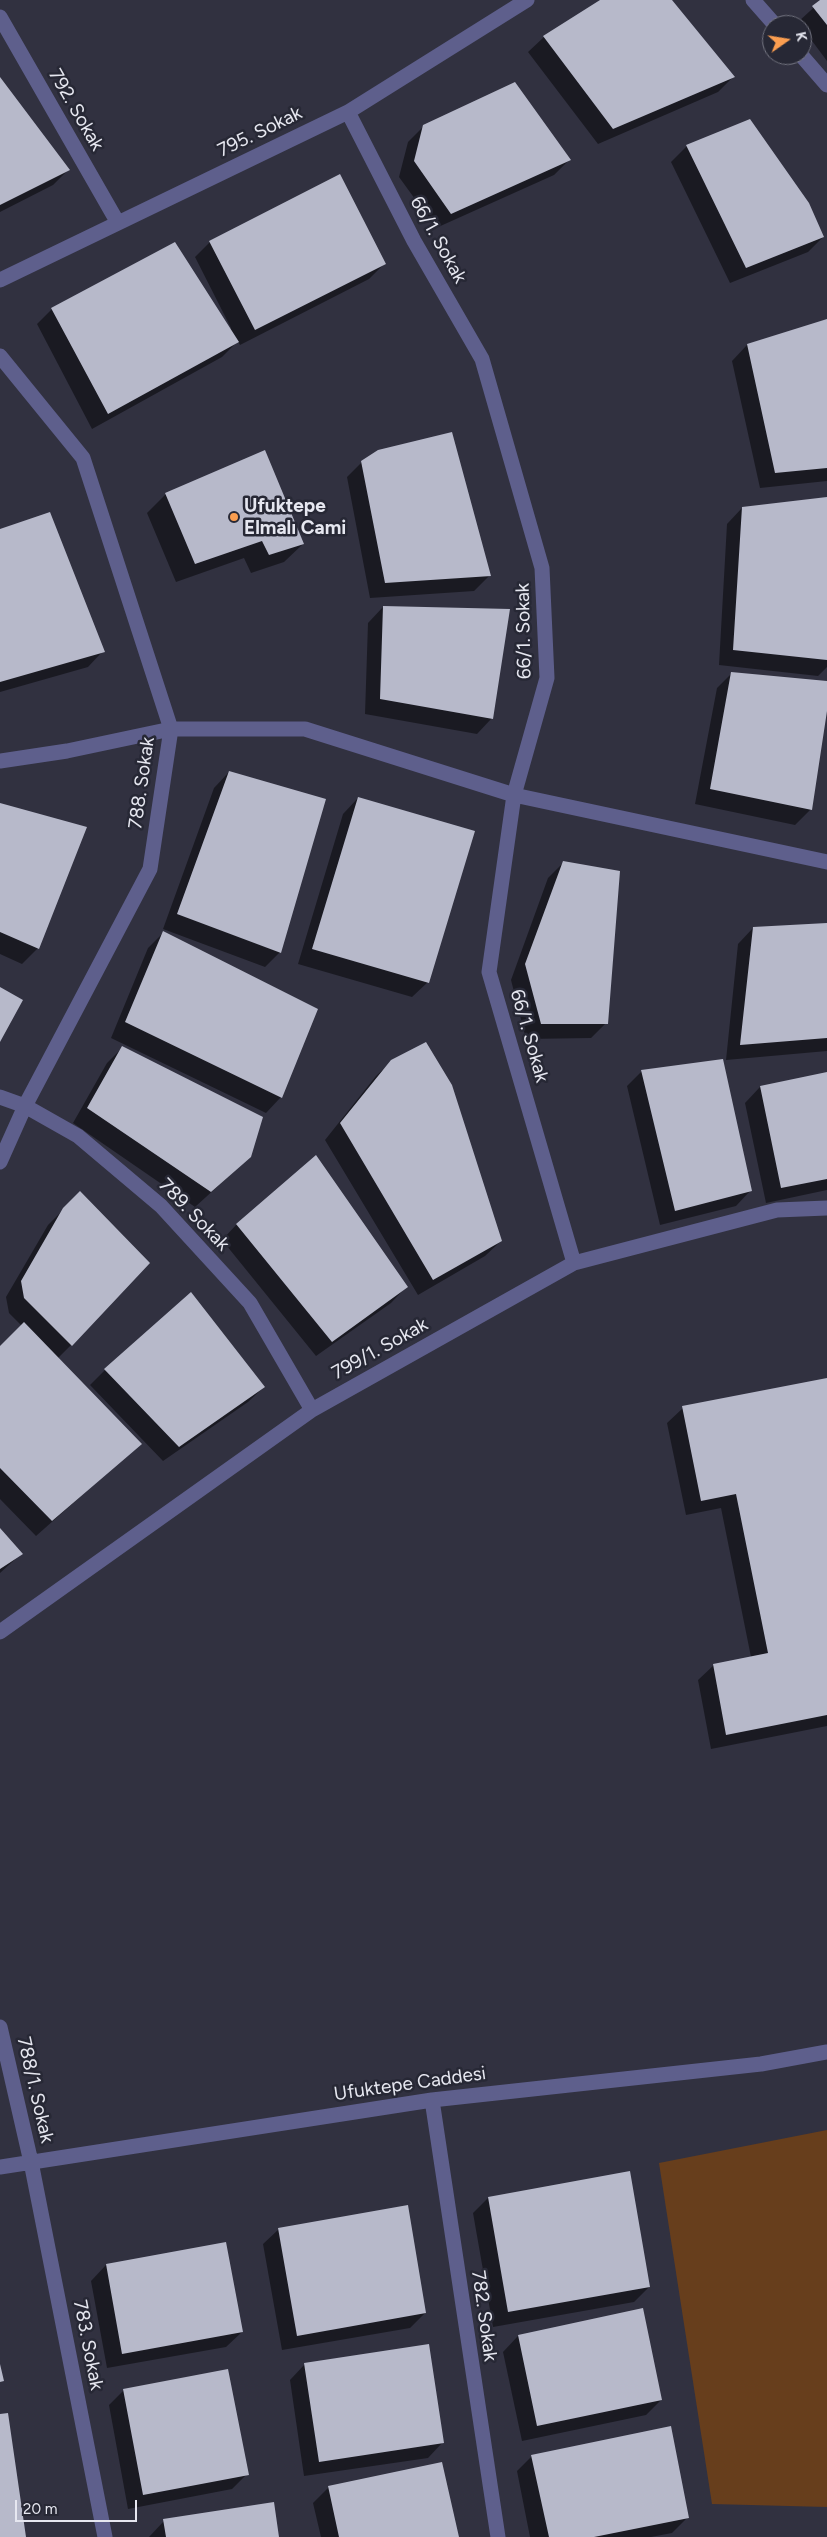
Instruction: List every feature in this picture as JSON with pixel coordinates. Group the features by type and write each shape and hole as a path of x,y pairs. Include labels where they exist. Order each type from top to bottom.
{"street":[{"name":"795. Sokak","path":"0,280 348,112 527,0"},
{"path":"753,0 766,15"},
{"name":"792. Sokak","path":"0,17 118,223"},
{"path":"810,65 827,85"},
{"name":"66/1. Sokak","path":"348,112 414,241 482,359 542,568 547,678 514,795 489,972 574,1263"},
{"name":"788. Sokak","path":"0,356 83,458 171,729 150,869 25,1106 0,1162"},
{"path":"0,761 67,751 171,729 305,729 514,795 827,862"},
{"name":"789. Sokak","path":"0,1097 25,1106 78,1136 161,1206 250,1303 312,1410"},
{"name":"799/1. Sokak","path":"0,1632 312,1410 574,1263 777,1210 827,1208"},
{"name":"788/1. Sokak","path":"0,2027 31,2162"},
{"name":"Ufuktepe Caddesi","path":"0,2167 432,2100 761,2064 827,2052"},
{"name":"782. Sokak","path":"432,2100 498,2537"},
{"name":"783. Sokak","path":"31,2162 105,2537"}],"shaded area":[{"path":"827,2130 827,2507 712,2504 659,2163"}],"building":[{"path":"600,0 672,0 735,77 613,129 543,36"},
{"path":"820,0 827,0 827,25 812,6"},
{"path":"0,77 70,170 0,205"},
{"path":"515,82 571,160 451,214 414,161 423,125"},
{"path":"750,119 809,203 824,237 746,268 686,145"},
{"path":"340,174 386,264 255,330 209,241"},
{"path":"175,242 239,342 108,414 51,308"},
{"path":"827,319 827,468 775,473 747,344"},
{"path":"452,432 491,576 385,583 361,461 378,450"},
{"name":"Ufuktepe Elmalı Cami","path":"265,450 304,544 269,555 262,541 195,564 165,493"},
{"path":"827,497 827,660 733,650 742,507"},
{"path":"50,512 105,652 0,682 0,529"},
{"path":"383,606 510,609 493,719 380,699"},
{"path":"731,672 827,681 827,711 812,810 710,789"},
{"path":"229,771 326,799 281,953 177,914"},
{"path":"358,797 475,831 429,983 312,949"},
{"path":"0,803 87,827 39,949 0,932"},
{"path":"563,861 620,871 608,1024 541,1024 525,964"},
{"path":"827,923 827,1038 740,1045 753,927"},
{"path":"163,931 318,1009 282,1098 125,1022"},
{"path":"0,987 23,1000 0,1042"},
{"path":"426,1042 452,1085 502,1241 433,1280 340,1123 391,1060"},
{"path":"122,1046 263,1117 251,1157 211,1192 87,1108"},
{"path":"723,1059 752,1191 675,1211 641,1070"},
{"path":"827,1072 827,1179 781,1188 760,1086"},
{"path":"316,1155 408,1287 332,1342 236,1224"},
{"path":"80,1191 150,1263 72,1346 24,1298 21,1281 63,1208"},
{"path":"191,1292 265,1387 179,1447 104,1369"},
{"path":"24,1322 142,1444 52,1521 0,1468 0,1346"},
{"path":"827,1378 827,1715 726,1735 713,1664 768,1653 736,1494 701,1501 682,1406"},
{"path":"0,1528 23,1554 0,1569"},
{"path":"630,2171 650,2287 508,2312 488,2197"},
{"path":"408,2205 426,2313 297,2336 278,2228"},
{"path":"226,2242 243,2332 122,2354 106,2264"},
{"path":"643,2308 662,2400 537,2426 518,2335"},
{"path":"429,2344 444,2443 319,2462 304,2363"},
{"path":"0,2364 4,2381 0,2382"},
{"path":"228,2369 249,2475 143,2495 123,2389"},
{"path":"8,2413 26,2537 0,2537 0,2414"},
{"path":"671,2426 689,2518 594,2537 549,2537 531,2455"},
{"path":"442,2462 459,2537 339,2537 328,2486"},
{"path":"274,2502 279,2537 166,2537 163,2519"}],"place":[{"name":"Ufuktepe Elmalı Cami","path":"234,517"}]}
